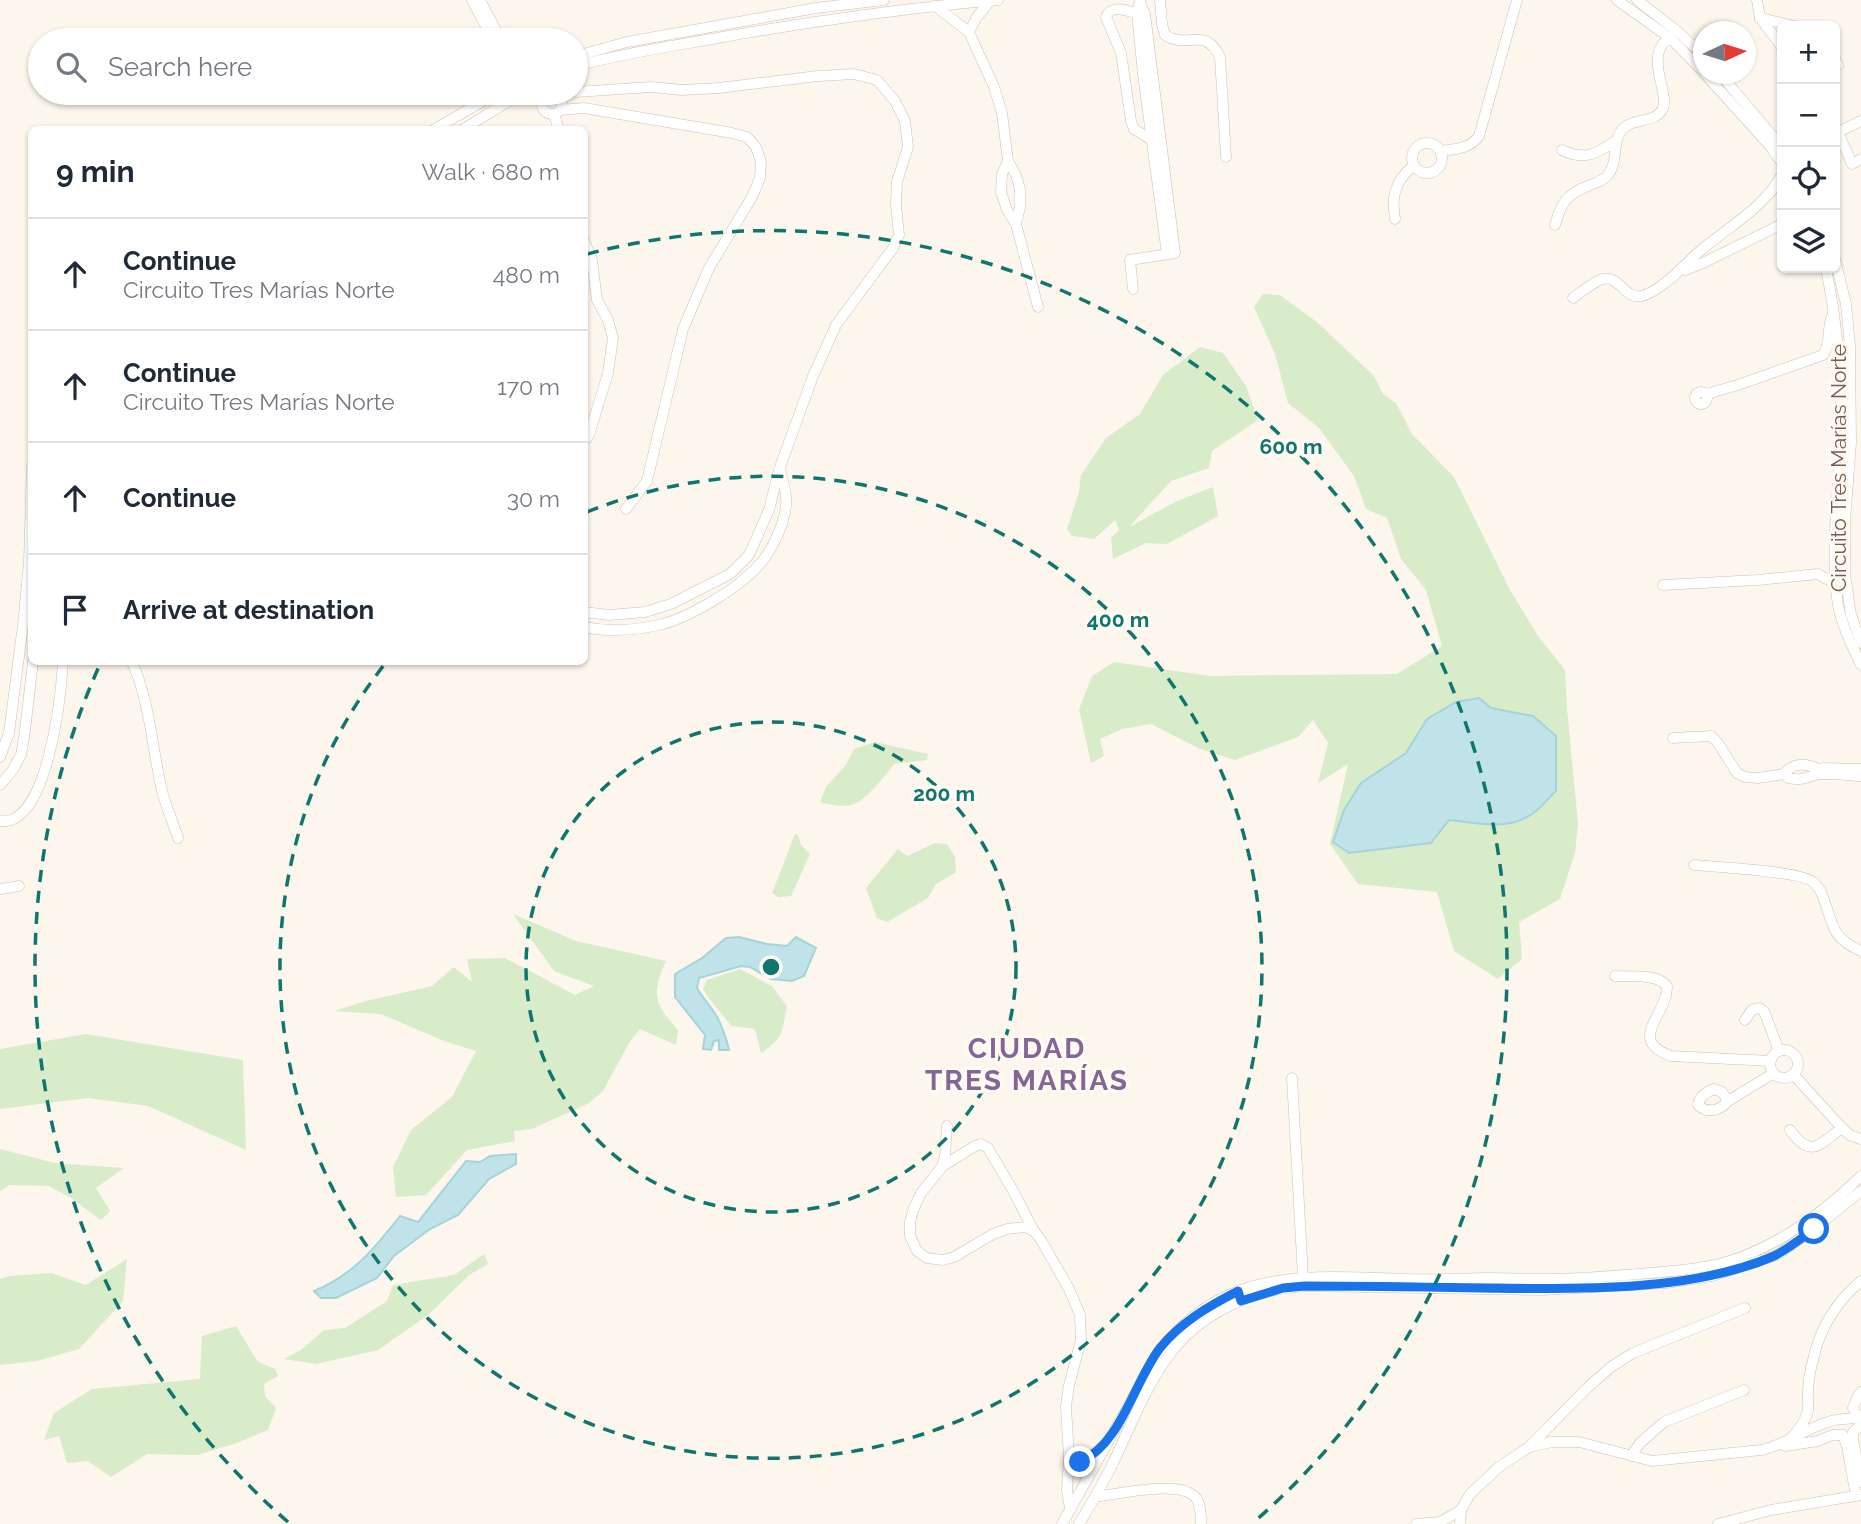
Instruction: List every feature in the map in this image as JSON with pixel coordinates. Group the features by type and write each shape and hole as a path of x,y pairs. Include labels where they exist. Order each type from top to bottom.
{"street":[{"path":"588,53 627,42 816,8 884,0"},
{"path":"588,63 794,24 998,0"},
{"path":"1160,0 1165,35 1173,40 1203,40 1214,45 1220,57 1226,157"},
{"path":"1441,151 1468,146 1479,136 1517,0"},
{"path":"1617,0 1693,52"},
{"path":"1637,0 1693,50"},
{"path":"1757,0 1760,18 1777,40"},
{"path":"476,1 488,28"},
{"path":"476,1 493,28"},
{"path":"969,32 976,17 990,1"},
{"path":"934,6 969,32 994,87 1002,113 1008,161 1020,189 1016,224"},
{"path":"1133,289 1130,260 1167,254 1145,14 1139,6 1112,9 1106,17 1121,52 1130,121 1134,129 1156,145"},
{"path":"1760,18 1777,22"},
{"path":"1562,150 1586,156 1599,152 1616,141 1626,126 1656,117 1664,106 1658,62 1661,45 1670,38"},
{"path":"588,91 651,86 682,90 719,88 855,74 877,80 895,101 905,121 908,147 897,182 899,235 893,248 836,325 813,376 779,470 769,510 750,555 730,574 671,604 645,612 609,615 588,612"},
{"path":"1714,84 1777,156"},
{"path":"1728,84 1777,141"},
{"path":"440,126 476,105"},
{"path":"468,126 503,105"},
{"path":"543,105 547,113 584,108 732,132 747,138 756,147 761,162 760,178 752,197 709,268 683,329 647,481 626,509"},
{"path":"559,126 558,112 562,105"},
{"path":"1861,121 1838,132 1852,163 1861,159"},
{"path":"1555,225 1569,194 1606,177 1612,167 1616,141"},
{"path":"1432,143 1441,151 1441,163 1434,172 1422,173 1413,166 1412,153 1420,144 1432,143"},
{"path":"1008,161 1002,174 1001,192 1007,210 1016,224 1038,307"},
{"path":"1395,219 1392,203 1397,187 1404,173 1413,166"},
{"path":"1573,298 1601,280 1610,278 1630,295 1638,297 1648,294 1681,271 1699,253 1734,227 1777,184"},
{"path":"1681,271 1777,226"},
{"path":"1734,227 1745,242"},
{"path":"588,250 592,260 597,300 608,320 613,338 608,373 588,436"},
{"name":"Circuito Tres Marías Norte","path":"1827,273 1834,307 1840,365 1841,430 1834,559 1839,606 1848,638 1861,665"},
{"name":"Circuito Tres Marías Norte","path":"1838,273 1846,304 1850,346 1851,443 1845,520 1845,574 1851,615 1861,643"},
{"path":"1706,394 1823,355 1828,348 1830,318 1834,307 1846,304"},
{"path":"1823,355 1840,365"},
{"path":"588,628 630,629 660,625 685,615 732,589 760,565 778,535 786,498 779,470"},
{"path":"1818,574 1834,559"},
{"path":"0,757 9,733 28,572"},
{"path":"1663,585 1818,574 1837,585"},
{"path":"0,785 21,755 33,665"},
{"path":"0,821 14,819 30,805 39,786 55,733 63,665"},
{"path":"133,665 146,707 162,793 178,838"},
{"path":"1673,738 1711,736 1737,773 1745,777 1785,774 1788,778 1802,779 1816,771 1861,769"},
{"path":"1816,771 1861,776"},
{"path":"1694,865 1791,874 1811,879 1819,887 1832,927 1841,940 1861,951"},
{"path":"0,890 19,886"},
{"path":"1615,976 1648,977 1662,981 1667,986 1666,998 1650,1029 1653,1048 1660,1052 1671,1056 1771,1061"},
{"path":"1745,1020 1752,1010 1759,1008 1764,1011 1779,1051"},
{"path":"1779,1051 1789,1051 1795,1056 1797,1065 1793,1074 1786,1077 1779,1077 1770,1065 1773,1055 1779,1051"},
{"path":"1728,1101 1774,1073"},
{"path":"1793,1074 1842,1128 1861,1139"},
{"path":"1292,1078 1303,1277"},
{"path":"942,1167 946,1156 947,1126"},
{"path":"1790,1130 1799,1143 1813,1147 1842,1128"},
{"path":"1034,1231 1025,1227 1007,1229 943,1260 927,1258 917,1251 910,1236 910,1222 921,1192 942,1167 975,1146 981,1144 988,1148 1069,1289 1080,1315 1081,1340 1066,1406 1069,1458 1067,1490 1070,1509"},
{"path":"1062,1524 1159,1350 1196,1314 1282,1280 1303,1277 1492,1278 1543,1284 1684,1270 1722,1263 1754,1251 1791,1232 1826,1207 1861,1176"},
{"path":"1079,1524 1167,1358 1187,1334 1239,1296 1305,1286 1666,1283 1712,1276 1777,1255 1861,1191"},
{"path":"1780,1445 1797,1432 1808,1409 1813,1358 1824,1326 1849,1291 1861,1281"},
{"path":"1460,1524 1461,1510 1470,1494 1491,1474 1529,1447 1611,1367 1633,1353 1745,1308"},
{"path":"1631,1456 1640,1443 1664,1422 1744,1390"},
{"path":"1860,1420 1853,1408 1861,1392"},
{"path":"1529,1447 1552,1442 1579,1442 1652,1461 1662,1461 1761,1451 1780,1445 1831,1420 1860,1420"},
{"path":"1860,1420 1853,1432 1853,1439 1861,1482"},
{"path":"1718,1524 1771,1510 1858,1495 1843,1435 1837,1434 1803,1444 1780,1445"},
{"path":"1069,1458 1074,1462 1088,1459 1110,1439"},
{"path":"1095,1497 1153,1489 1185,1489 1195,1496 1202,1524"},
{"path":"1416,1524 1440,1522 1461,1510"}],"green space":[{"path":"1263,294 1280,295 1318,323 1374,376 1383,394 1396,403 1412,434 1454,477 1510,590 1538,636 1565,670 1578,824 1575,853 1560,899 1519,922 1522,959 1498,979 1454,951 1437,892 1358,884 1330,844 1348,764 1318,783 1328,743 1313,720 1298,737 1235,760 1200,749 1151,724 1122,729 1100,739 1104,756 1091,763 1079,709 1092,676 1114,662 1210,676 1397,674 1442,646 1426,590 1401,559 1387,518 1366,509 1354,476 1319,428 1288,403 1275,354 1254,307"},
{"path":"1200,347 1223,353 1246,386 1258,420 1212,451 1209,468 1171,481 1129,527 1177,501 1213,487 1218,516 1167,544 1146,543 1113,559 1111,538 1119,530 1115,520 1094,539 1072,536 1067,529 1079,492 1081,475 1106,438 1140,414 1163,375"},
{"path":"875,742 928,754 927,760 894,764 870,793 854,804 841,806 820,802 826,787 845,766 854,749"},
{"path":"795,834 810,854 791,896 778,897 772,893"},
{"path":"935,843 947,844 955,857 956,872 936,884 928,898 887,922 877,918 866,888 898,849 907,856"},
{"path":"513,914 576,941 666,961 658,982 657,998 664,1013 678,1030 676,1045 640,1029 629,1043 603,1091 589,1103 532,1129 514,1131 515,1141 467,1150 426,1195 396,1197 393,1167 411,1130 452,1097 476,1051 444,1041 381,1014 334,1011 432,986 454,967 472,982 467,959 505,958 575,995 594,986 554,971"},
{"path":"740,969 772,986 787,1006 781,1034 761,1053 755,1029 731,1026 703,989 707,980"},
{"path":"86,1034 243,1060 246,1150 148,1106 88,1098 0,1109 0,1049"},
{"path":"0,1149 55,1163 124,1168 96,1188 110,1211 101,1220 49,1186 10,1185 0,1191"},
{"path":"484,1254 488,1264 469,1275 428,1315 378,1350 316,1364 284,1359 301,1350 324,1330 345,1328 387,1301 393,1285 454,1275"},
{"path":"127,1259 123,1301 79,1349 37,1361 0,1365 0,1279 51,1273 86,1285"},
{"path":"236,1326 257,1361 275,1369 278,1376 264,1384 265,1396 276,1408 268,1430 197,1455 147,1454 111,1477 88,1461 67,1463 59,1436 44,1440 54,1413 92,1389 200,1379 202,1336"}],"water":[{"path":"1479,698 1491,708 1533,716 1556,736 1556,791 1541,807 1526,818 1505,824 1449,820 1431,843 1349,853 1333,842 1344,810 1361,783 1406,753 1427,719 1456,702"},
{"path":"739,937 787,946 796,937 816,948 804,976 792,981 771,979 750,967 741,966 699,978 697,988 719,1020 729,1050 719,1050 719,1040 714,1041 711,1050 703,1049 705,1035 675,997 675,974 702,958 726,938"},
{"path":"516,1154 516,1164 489,1179 458,1215 430,1229 394,1256 377,1278 336,1298 321,1298 314,1291 351,1269 372,1250 400,1216 418,1222 466,1161 480,1162 490,1156"}],"district":[{"name":"CIUDAD TRES MARÍAS","path":"1027,1064"}],"route":[{"path":"1080,1462 1088,1459 1110,1439 1159,1350 1174,1333 1196,1314 1238,1291 1241,1301 1283,1288 1305,1286 1542,1290 1666,1283 1712,1276 1777,1255 1814,1229"}]}
